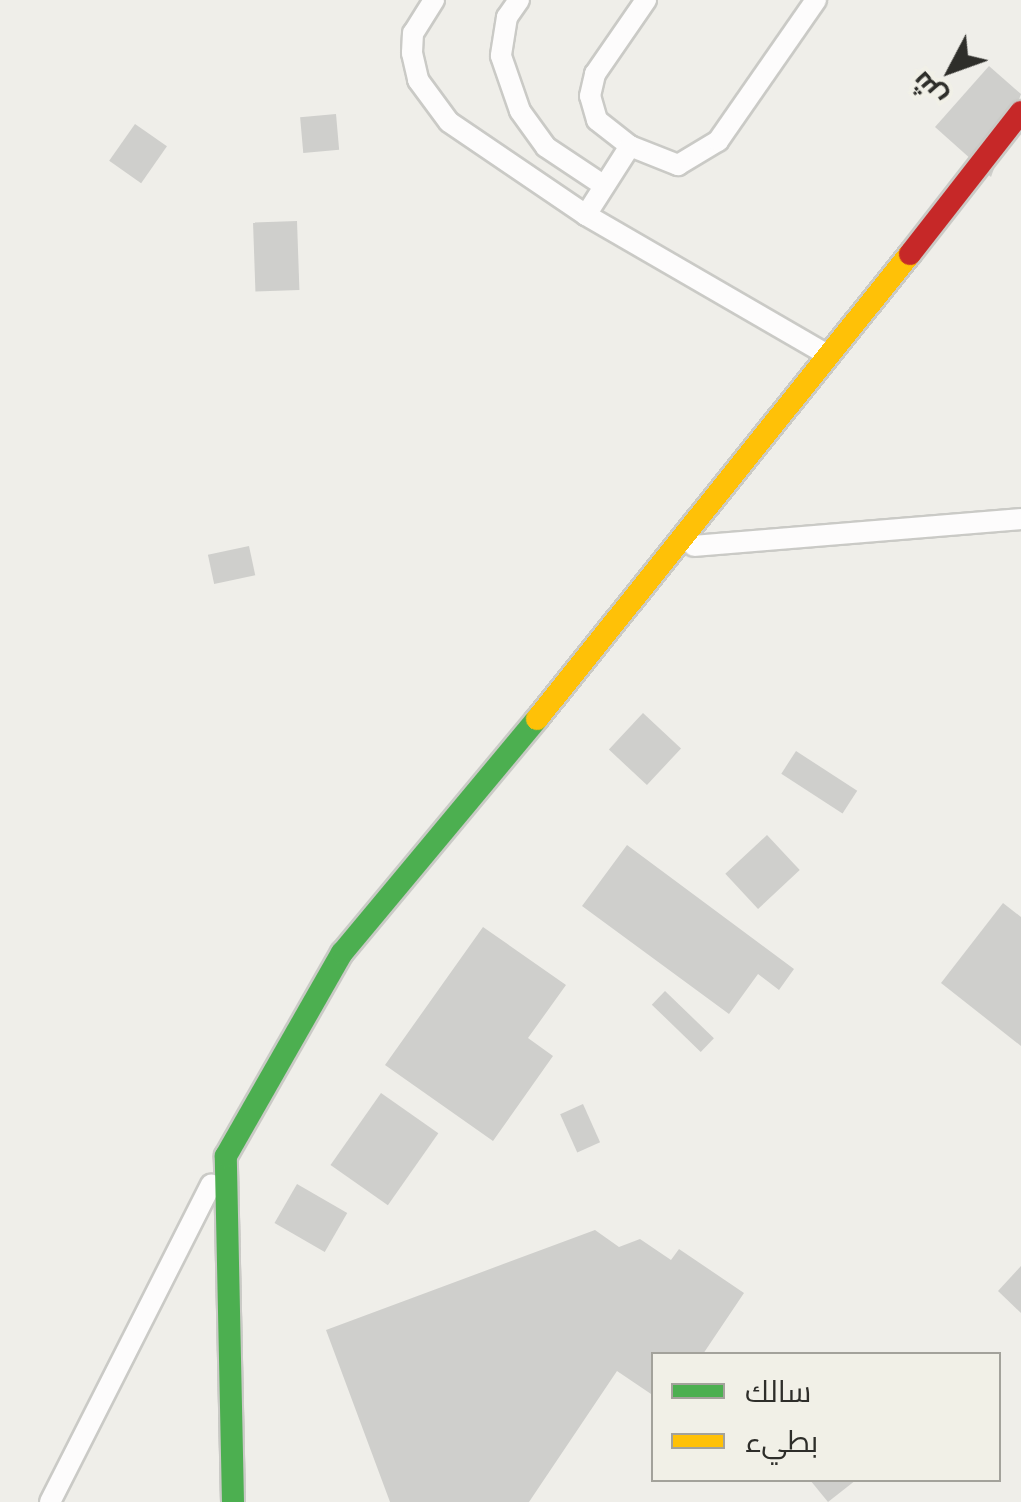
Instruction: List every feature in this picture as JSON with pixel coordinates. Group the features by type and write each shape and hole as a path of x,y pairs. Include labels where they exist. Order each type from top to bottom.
{"street":[{"path":"233,1502 226,1156 342,953 680,547 1021,112"}],"lane":[{"path":"434,0 413,33 412,53 430,102 449,122 586,215 831,356"},
{"path":"518,0 507,17 501,56 520,111 546,148 603,185"},
{"path":"646,0 594,74 590,96 597,120 630,146 669,165 706,152 736,122 816,0"},
{"path":"586,215 630,146"},
{"path":"680,547 1021,519"},
{"path":"50,1502 226,1156"}],"building":[{"path":"989,66 1021,94 991,177 935,127"},
{"path":"336,114 339,150 303,153 300,117"},
{"path":"135,124 167,146 141,183 109,161"},
{"path":"297,221 299,290 255,291 253,223"},
{"path":"249,546 255,575 214,584 208,555"},
{"path":"643,713 681,748 647,785 609,750"},
{"path":"796,751 857,791 843,813 781,774"},
{"path":"767,835 800,870 758,909 725,874"},
{"path":"627,845 794,969 779,990 758,974 729,1014 582,906"},
{"path":"1003,903 1021,917 1021,1046 941,983"},
{"path":"483,927 566,985 528,1038 553,1056 493,1141 385,1065"},
{"path":"665,991 714,1038 701,1052 652,1005"},
{"path":"381,1093 438,1133 388,1205 331,1165"},
{"path":"583,1104 600,1142 577,1153 560,1114"},
{"path":"297,1184 347,1213 325,1252 274,1223"},
{"path":"595,1230 619,1247 640,1239 671,1260 679,1249 744,1293 704,1352 651,1352 651,1394 617,1371 529,1502 390,1502 326,1330"},
{"path":"1021,1266 1021,1313 998,1291"},
{"path":"812,1482 853,1482 828,1502"}],"traffic: fast":[{"path":"233,1502 226,1156 342,953 537,719"}],"traffic: slow":[{"path":"537,719 910,254"}],"traffic: jam":[{"path":"910,254 1021,112"}]}
